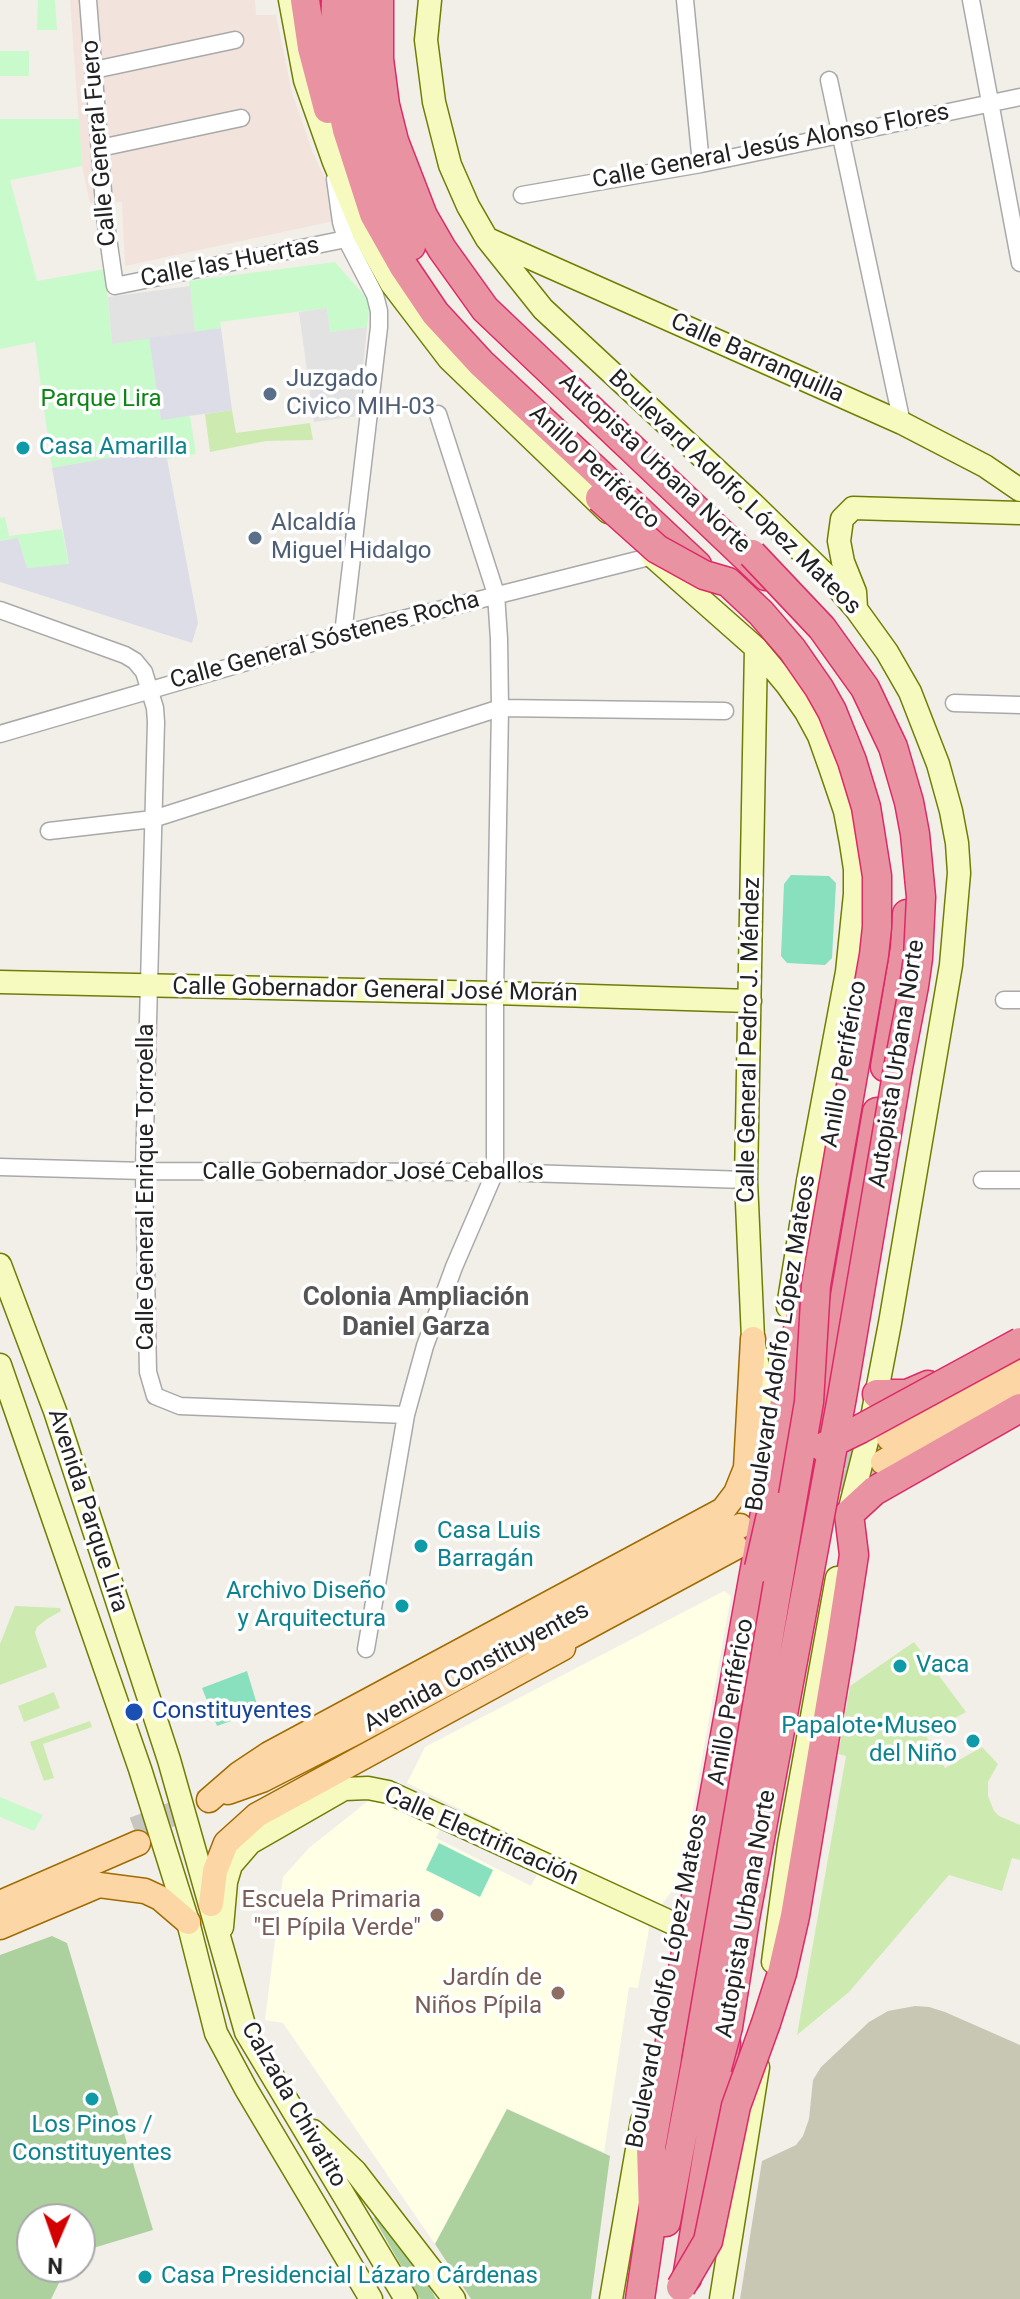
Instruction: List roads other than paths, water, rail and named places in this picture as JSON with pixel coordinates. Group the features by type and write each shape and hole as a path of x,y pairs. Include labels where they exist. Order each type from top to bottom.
{"highway":[{"path":"307,0 312,48 336,153 416,307 451,351 644,538 686,566 728,582"},
{"path":"307,0 329,84 341,103"},
{"path":"325,0 341,103"},
{"name":"Anillo Periférico","path":"336,0 335,33 341,103 359,172 374,214 404,267 435,313 481,363 706,573 785,655 810,692 831,732 860,820 868,899 864,951 651,2147 653,2211 640,2299"},
{"name":"Autopista Urbana Norte","path":"357,0 357,65 373,153 402,228 438,293 498,364 761,613 792,649 819,688 843,736 860,784 877,876 877,927 872,969 816,1285 809,1402 654,2299"},
{"name":"Autopista Urbana Norte","path":"389,2 392,85 410,161 419,192 441,237 470,284 500,323 674,480 761,563 822,628 865,688 888,735 909,802 915,834 921,897 914,986 728,2027 717,2068 682,2295"},
{"path":"877,1394 898,1395 916,1391 1020,1336"},
{"path":"667,2210 659,2140 754,1596 775,1498 793,1465 810,1453 1020,1342"},
{"path":"682,2295 708,2241 736,2106 766,2023 790,1942 854,1555 849,1514 874,1491 1020,1408"},
{"path":"661,2021 672,1990 682,1938 703,1864"}],"main road":[{"name":"Boulevard Adolfo López Mateos","path":"290,0 305,80 336,153 365,236 391,283 449,359 653,556 756,648 794,694 819,736 845,811 855,869 854,915 847,972 808,1181 769,1430 610,2297"},
{"name":"Boulevard Adolfo López Mateos","path":"430,0 426,40 434,102 450,165 487,239 543,309 752,503 831,580 856,609 887,652 910,692 927,731 951,811 957,843 959,873 948,992 877,1394 849,1514 789,1844 754,2099 721,2299"},
{"name":"Calle Barranquilla","path":"487,239 902,423 985,466 1020,490"},
{"path":"856,609 855,592 843,562 839,541 842,519 853,508 1020,513"},
{"name":"Calle General Pedro J. Méndez","path":"756,648 746,1180 753,1339 769,1430"},
{"name":"Calle Gobernador General José Morán","path":"0,982 750,1001"},
{"name":"Avenida Parque Lira","path":"0,1265 55,1411 169,1760"},
{"path":"211,1806 239,1774 269,1754 723,1510 736,1493 746,1468 753,1339"},
{"name":"Avenida Parque Lira","path":"0,1365 140,1769"},
{"path":"1020,1367 886,1450 1020,1385"},
{"path":"0,1408 22,1424"},
{"name":"Avenida Constituyentes","path":"738,1536 600,1622 268,1790 211,1806 354,1733 738,1536"},
{"path":"211,1904 215,1871 226,1843 257,1815 561,1650 600,1622"},
{"name":"Calzada Chivatito","path":"169,1760 246,2032 406,2299"},
{"name":"Calzada Chivatito","path":"140,1769 188,1922 216,2033 371,2299"},
{"name":"Calle Electrificación","path":"221,1940 226,1882 231,1865 250,1843 344,1789 368,1788 388,1792 679,1926"},
{"path":"0,1884 136,1836 0,1903"},
{"path":"0,1927 99,1885 145,1891 160,1898 188,1922"},
{"path":"299,2120 355,2171 454,2299"}],"street":[{"name":"Calle General Fuero","path":"88,0 105,217 115,286"},
{"path":"685,0 701,164"},
{"path":"971,0 1020,263"},
{"path":"94,70 235,40"},
{"path":"829,80 902,423"},
{"name":"Calle General Jesús Alonso Flores","path":"522,195 701,164 1020,97"},
{"path":"100,148 241,118"},
{"path":"336,153 341,222 346,239 375,295 379,311 343,634"},
{"name":"Calle las Huertas","path":"115,286 346,239"},
{"path":"366,1649 406,1415 425,1346 454,1267 495,1172 500,708 496,594 438,414"},
{"name":"Calle General Sóstenes Rocha","path":"0,734 343,634 653,556"},
{"path":"0,610 125,655 140,666 150,690"},
{"name":"Calle General Enrique Torroella","path":"150,690 156,722 144,1171 148,1372 155,1396 180,1406 406,1415"},
{"path":"954,703 1020,705"},
{"path":"49,831 153,819 500,708 725,711"},
{"name":"Calle Gobernador José Ceballos","path":"0,1167 144,1171 495,1172 746,1180"},
{"path":"982,1180 1020,1180"}],"tunnel":[{"path":"781,1502 889,1438"},
{"path":"776,1524 872,1468"},
{"path":"134,1829 209,1800"}],"place":[{"name":"Juzgado Civico MIH-03","path":"270,394"},
{"name":"Casa Amarilla","path":"23,448"},
{"name":"Alcaldía Miguel Hidalgo","path":"255,538"},
{"name":"Casa Luis Barragán","path":"421,1546"},
{"name":"Archivo Diseño y Arquitectura","path":"402,1606"},
{"name":"Vaca","path":"900,1666"},
{"name":"Constituyentes","path":"134,1712"},
{"name":"Papalote•Museo del Niño","path":"973,1741"},
{"name":"Escuela Primaria \"El Pípila Verde\"","path":"437,1915"},
{"name":"Jardín de Niños Pípila","path":"558,1993"},
{"name":"Los Pinos / Constituyentes","path":"92,2099"},
{"name":"Casa Presidencial Lázaro Cárdenas","path":"145,2277"}],"district":[{"name":"Colonia Ampliación Daniel Garza","path":"416,1313"}],"park label":[{"name":"Parque Lira","path":"101,400"}]}
